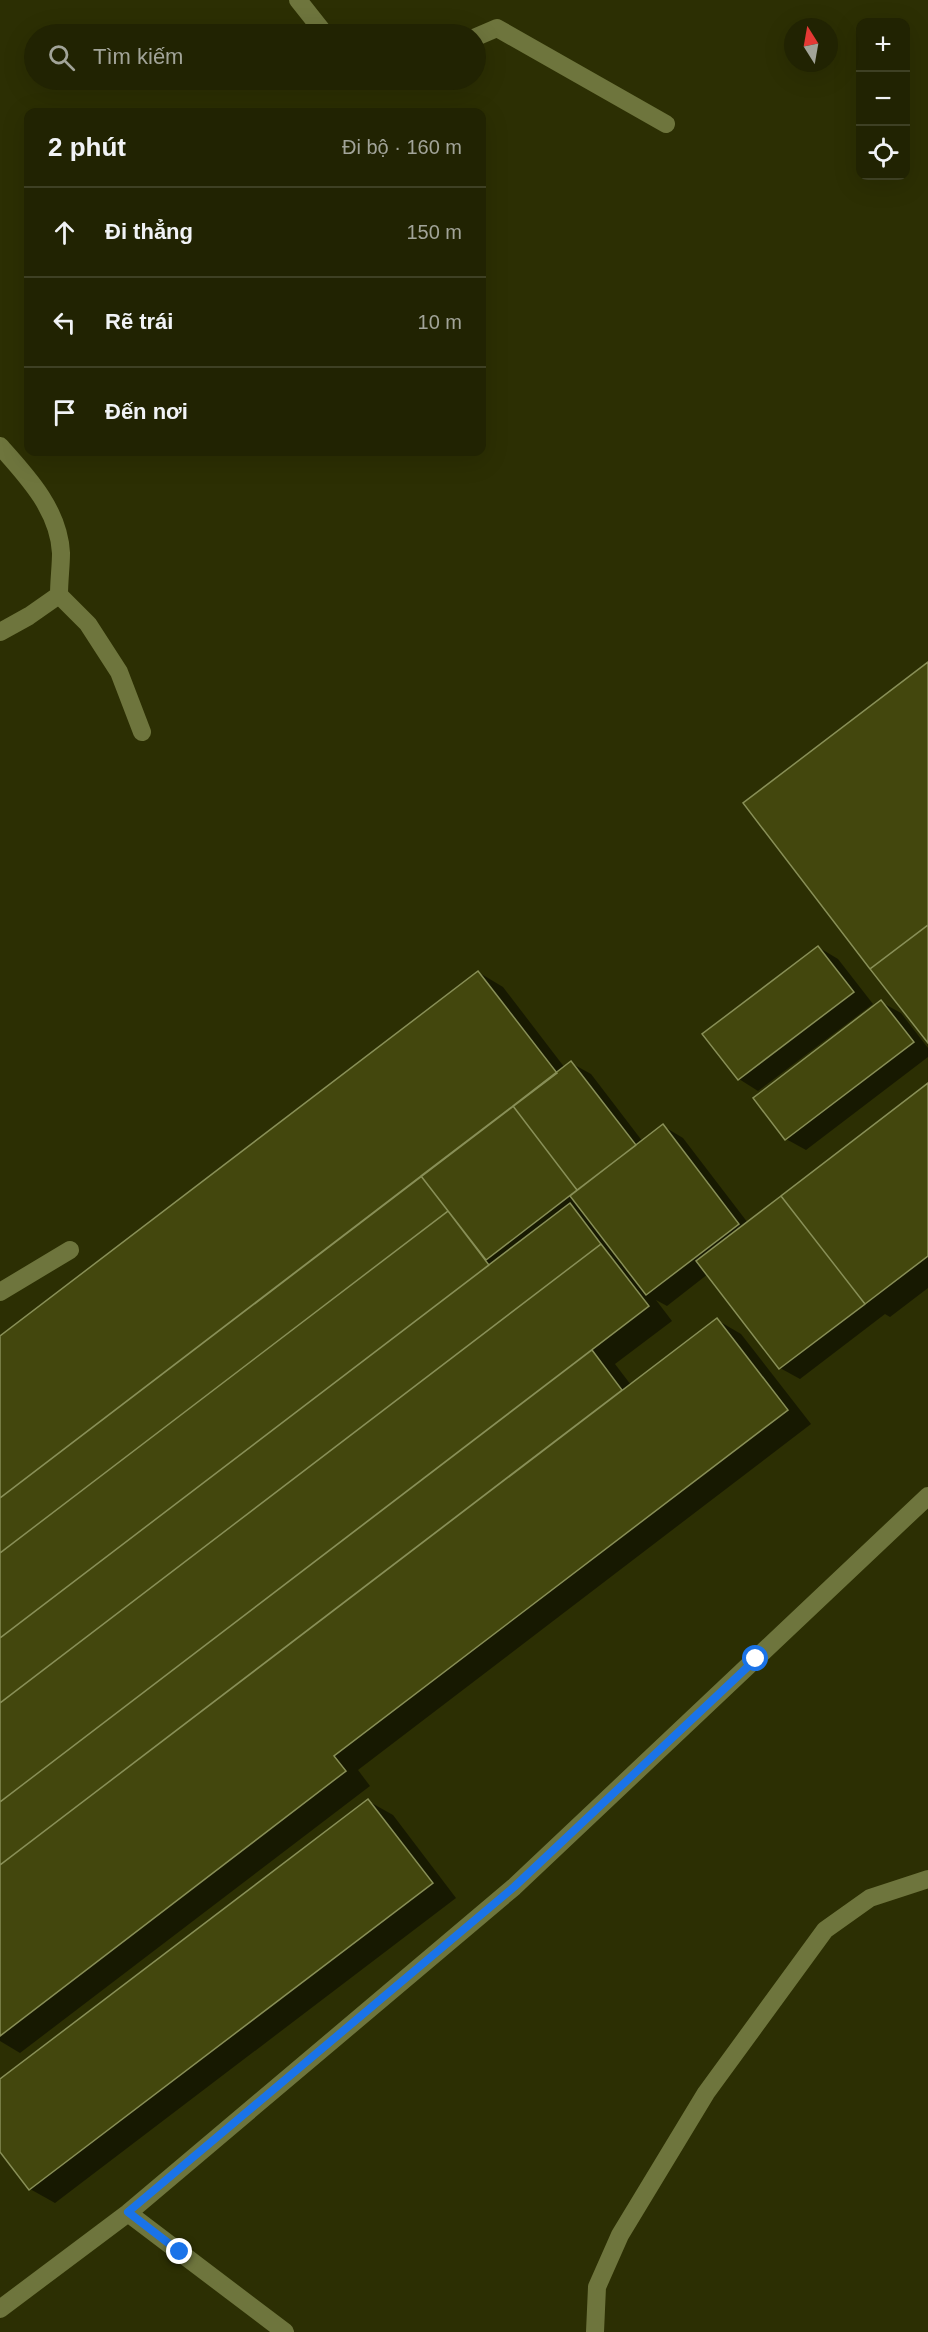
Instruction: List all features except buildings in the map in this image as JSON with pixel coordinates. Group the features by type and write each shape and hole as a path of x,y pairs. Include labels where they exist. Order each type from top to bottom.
{"street":[{"path":"298,0 317,24"},
{"path":"486,33 497,28 666,124"},
{"path":"0,446 47,505 58,528 61,554 58,595 29,616 0,632"},
{"path":"58,595 88,624 119,672 142,732"},
{"path":"0,1292 70,1250"},
{"path":"0,2309 128,2212 514,1887 928,1496"},
{"path":"595,2332 597,2287 620,2235 706,2093 825,1930 870,1898 928,1879"},
{"path":"128,2212 285,2332"}],"route":[{"path":"180,2252 128,2212 514,1887 756,1659"}]}
